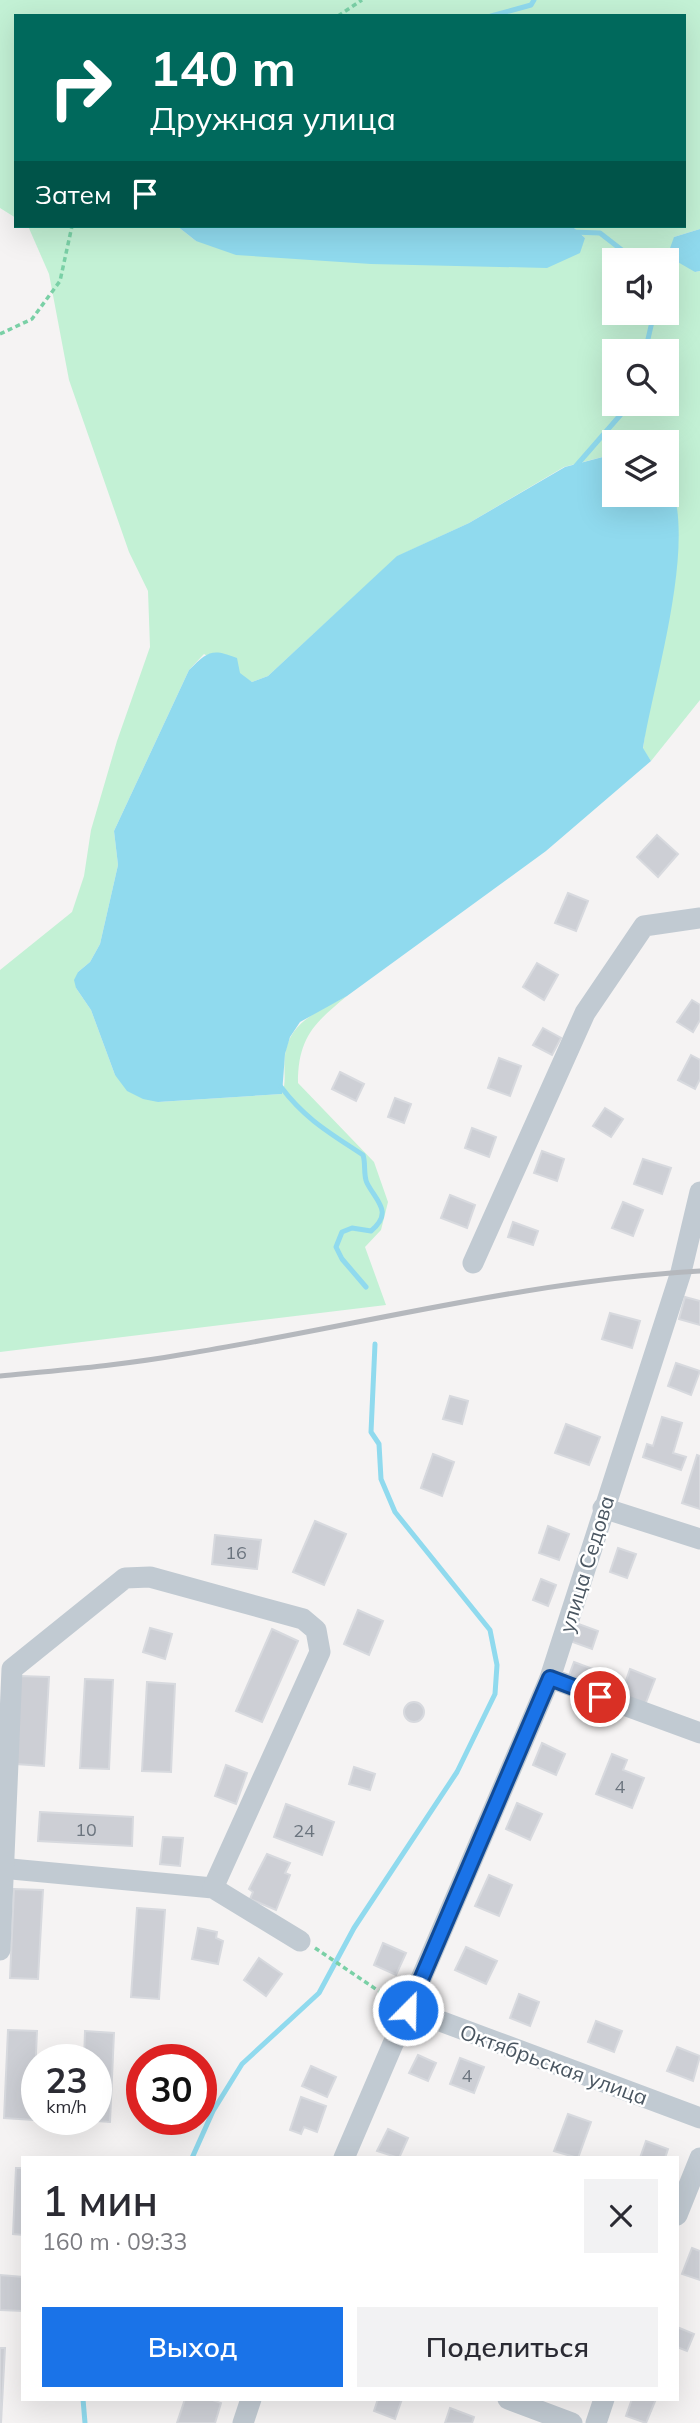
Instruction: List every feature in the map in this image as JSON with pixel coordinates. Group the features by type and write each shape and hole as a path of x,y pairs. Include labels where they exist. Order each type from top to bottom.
{"street":[{"path":"473,1263 585,1013 644,926 700,918"},
{"name":"улица Седова","path":"345,2156 550,1678 681,1272 700,1192"},
{"path":"603,1508 700,1539"},
{"path":"0,1951 12,1669 125,1578 150,1577 303,1619 316,1630 320,1653 213,1888"},
{"path":"550,1678 700,1733"},
{"path":"2,1868 213,1888 305,1943"},
{"name":"Октябрьская улица","path":"408,2010 700,2118"},
{"path":"679,2210 700,2158"},
{"path":"243,2423 250,2401"},
{"path":"513,2401 572,2423"},
{"path":"596,2423 603,2401"}],"path":[{"path":"341,14 362,0"},
{"path":"0,334 32,319 60,281 72,228"},
{"path":"305,1943 379,1992"}],"green space":[{"path":"0,0 700,0 700,229 674,237 695,272 700,271 700,700 651,761 643,749 675,507 679,507 679,430 602,430 602,457 564,467 469,523 398,556 268,676 252,682 204,654 189,670 114,831 118,865 100,944 90,962 78,972 76,988 91,1010 115,1075 158,1102 282,1094 285,1055 293,1033 308,1018 347,996 325,1015 310,1033 301,1054 298,1083 374,1162 388,1202 381,1230 365,1247 386,1305 0,1352 0,970 72,912 84,876 91,830 117,741 150,647 148,591 129,552 69,380 49,274 29,228 180,228 196,241 585,238 574,228 686,228 686,14 14,14 14,217 0,208"}],"water":[{"path":"180,228 574,228 585,238 580,253 547,268 371,264 236,255 196,241"},
{"path":"700,229 700,271 695,272 679,263 679,248 670,248 674,237"},
{"path":"602,457 602,507 677,507 679,533 672,608 643,748 651,761 546,851 347,996 300,1022 290,1037 285,1054 282,1094 158,1102 143,1099 127,1091 115,1075 91,1010 76,988 74,980 78,972 90,962 100,944 118,865 114,831 189,670 206,655 216,652 237,658 240,673 252,682 268,676 397,556 469,523 565,467"}],"building":[{"path":"657,835 678,854 658,877 637,857"},
{"path":"568,893 588,901 576,931 555,923"},
{"path":"537,963 558,975 544,1000 523,987"},
{"path":"692,1000 700,1005 700,1020 693,1032 677,1022"},
{"path":"543,1028 561,1038 552,1055 533,1045"},
{"path":"691,1055 700,1060 700,1079 695,1089 678,1080"},
{"path":"499,1058 521,1066 510,1096 488,1088"},
{"path":"340,1072 364,1084 356,1101 332,1089"},
{"path":"395,1098 411,1104 404,1123 388,1117"},
{"path":"605,1108 623,1119 611,1137 593,1126"},
{"path":"472,1128 496,1137 489,1157 465,1148"},
{"path":"542,1151 564,1159 557,1181 534,1173"},
{"path":"643,1159 671,1168 662,1194 634,1184"},
{"path":"450,1195 475,1205 467,1228 441,1218"},
{"path":"623,1202 643,1210 633,1236 612,1228"},
{"path":"513,1222 538,1231 533,1245 508,1237"},
{"path":"685,1297 700,1301 700,1325 679,1319"},
{"path":"610,1313 640,1321 632,1348 602,1339"},
{"path":"676,1363 700,1371 691,1395 668,1386"},
{"path":"450,1396 468,1401 462,1424 443,1419"},
{"path":"662,1417 682,1423 673,1453 686,1457 681,1470 643,1457 647,1444 653,1446"},
{"path":"566,1424 600,1437 589,1465 555,1453"},
{"path":"433,1454 454,1462 442,1496 421,1488"},
{"path":"697,1455 700,1456 700,1509 682,1503"},
{"path":"315,1521 346,1534 324,1585 293,1572"},
{"path":"548,1526 569,1534 559,1560 539,1553"},
{"path":"215,1535 261,1540 257,1569 212,1564"},
{"path":"618,1548 636,1554 627,1578 610,1572"},
{"path":"541,1579 556,1585 548,1606 533,1600"},
{"path":"358,1610 383,1621 369,1655 344,1644"},
{"path":"573,1622 598,1631 592,1649 567,1640"},
{"path":"150,1628 172,1634 165,1659 143,1652"},
{"path":"272,1629 298,1641 262,1722 236,1711"},
{"path":"574,1662 593,1669 586,1688 567,1681"},
{"path":"630,1669 655,1679 645,1705 621,1695"},
{"path":"20,1676 49,1677 44,1766 16,1764"},
{"path":"85,1679 113,1680 109,1769 80,1768"},
{"path":"147,1682 175,1684 171,1772 142,1771"},
{"path":"414,1702 421,1705 424,1712 421,1719 414,1722 407,1719 404,1712 407,1705"},
{"path":"542,1743 565,1754 556,1775 533,1765"},
{"path":"612,1754 627,1760 623,1770 644,1778 632,1808 596,1794"},
{"path":"226,1765 247,1773 236,1804 215,1796"},
{"path":"354,1767 375,1774 370,1790 349,1784"},
{"path":"517,1803 542,1814 530,1840 506,1829"},
{"path":"286,1804 334,1822 322,1855 274,1837"},
{"path":"40,1812 133,1817 132,1846 38,1841"},
{"path":"163,1837 183,1838 180,1866 160,1864"},
{"path":"267,1854 290,1863 285,1873 290,1875 276,1910 250,1899 253,1892 249,1889"},
{"path":"489,1875 512,1885 499,1916 475,1906"},
{"path":"14,1889 43,1890 38,1979 10,1978"},
{"path":"137,1908 165,1910 159,1999 131,1997"},
{"path":"198,1928 217,1932 216,1938 223,1941 218,1964 192,1959"},
{"path":"383,1943 406,1953 396,1975 374,1965"},
{"path":"466,1947 497,1961 486,1984 455,1970"},
{"path":"259,1958 282,1974 266,1996 244,1980"},
{"path":"519,1994 539,2002 530,2026 510,2018"},
{"path":"596,2021 622,2031 614,2052 588,2042"},
{"path":"8,2030 37,2031 36,2044 21,2044 21,2119 4,2118"},
{"path":"85,2031 114,2033 112,2078 112,2044 85,2044"},
{"path":"677,2047 700,2056 693,2081 667,2071"},
{"path":"418,2055 436,2063 428,2081 409,2073"},
{"path":"460,2058 484,2067 474,2093 450,2084"},
{"path":"311,2066 336,2077 327,2097 302,2086"},
{"path":"301,2097 326,2106 317,2132 304,2127 301,2134 290,2130"},
{"path":"568,2114 591,2122 579,2156 554,2151"},
{"path":"388,2129 408,2138 400,2156 377,2151"},
{"path":"646,2141 668,2149 666,2156 641,2156"},
{"path":"16,2168 21,2168 21,2235 13,2234"},
{"path":"692,2248 700,2251 700,2280 682,2274"},
{"path":"0,2275 21,2277 21,2311 0,2310"},
{"path":"679,2328 694,2334 687,2351 679,2348"},
{"path":"0,2348 5,2348 1,2423 0,2423"},
{"path":"184,2401 221,2403 215,2423 177,2423"},
{"path":"377,2401 401,2401 395,2419 374,2411"},
{"path":"631,2401 655,2401 646,2423 626,2416"},
{"path":"450,2408 474,2417 472,2423 445,2423"}],"waterway":[{"path":"498,14 531,5 534,0"},
{"path":"572,232 600,233 619,248"},
{"path":"648,339 651,325"},
{"path":"575,467 620,416"},
{"path":"281,1087 309,1117 363,1155 366,1180 381,1207 381,1218 371,1231 352,1228 342,1232 336,1247 342,1259 366,1287"},
{"path":"193,2156 213,2111 242,2064 319,1993 354,1928 457,1772 495,1694 497,1665 490,1630 395,1512 381,1479 379,1444 371,1432 375,1344"},
{"path":"83,2401 85,2423"}],"railway":[{"path":"0,1376 162,1358 570,1284 700,1271"}],"route":[{"path":"408,2010 550,1678 600,1697"}]}
